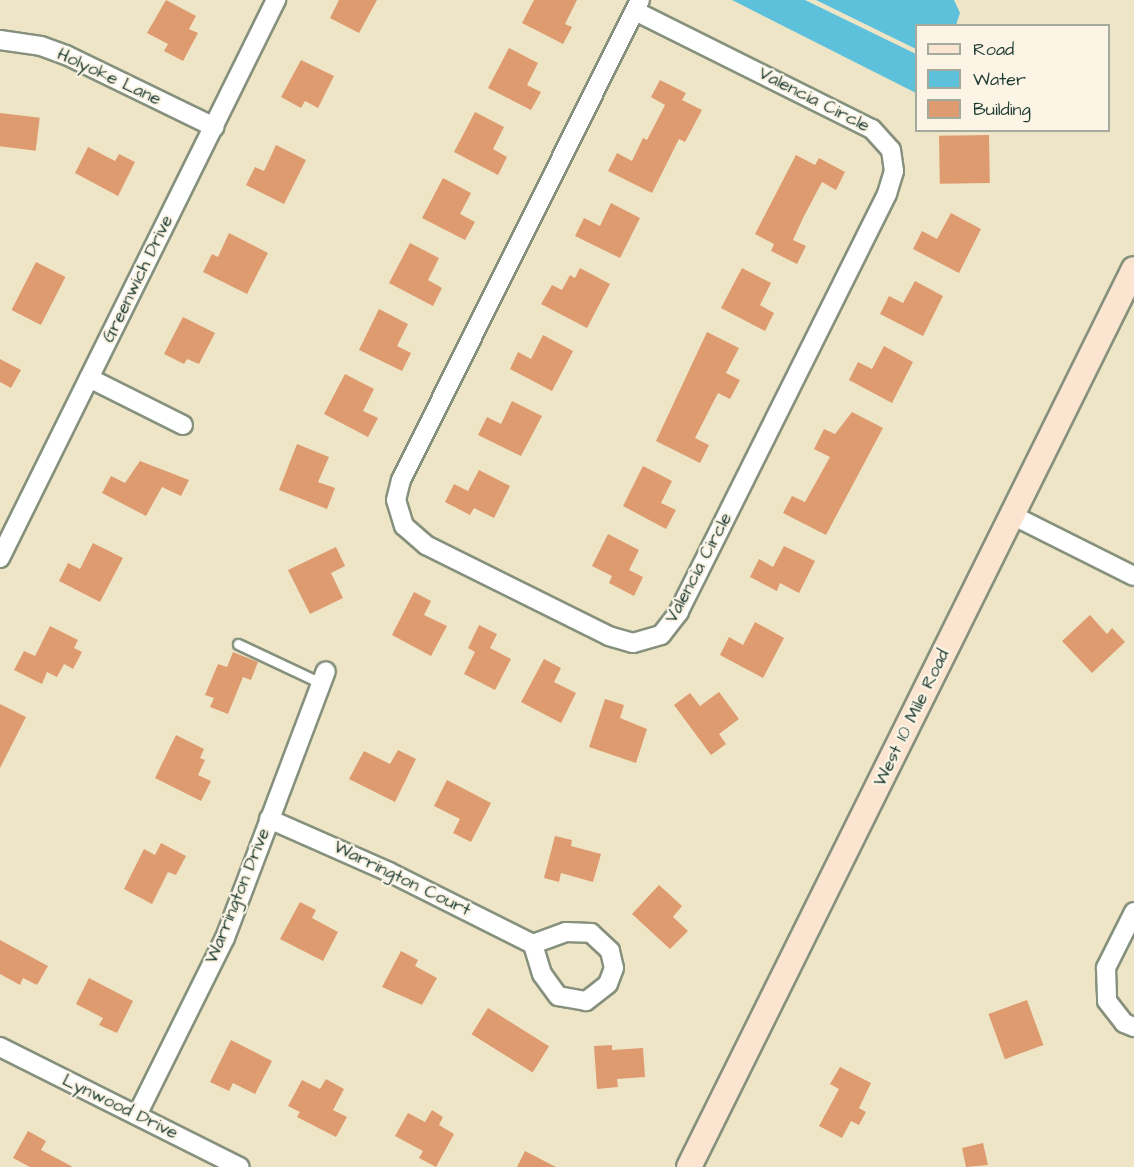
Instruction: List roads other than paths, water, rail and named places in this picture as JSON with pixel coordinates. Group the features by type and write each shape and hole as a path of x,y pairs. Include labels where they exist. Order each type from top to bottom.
{"main road":[{"name":"West 10 Mile Road","path":"689,1167 1134,268"}],"street":[{"name":"Greenwich Drive","path":"0,558 276,0"},
{"name":"Valencia Circle","path":"638,5 872,129 891,150 894,171 887,194 680,612 661,635 633,643 609,636 426,545 404,526 396,500 401,480 638,5"},
{"name":"Holyoke Lane","path":"0,40 41,46 66,55 214,127"},
{"path":"89,378 183,425"},
{"path":"1012,514 1134,576"},
{"name":"Warrington Drive","path":"137,1115 225,938 323,677"},
{"name":"Warrington Court","path":"269,819 389,872 533,944"},
{"path":"1134,912 1106,968 1107,1001 1124,1023 1134,1027"},
{"path":"566,932 591,933 610,951 614,968 608,984 586,1001 558,996 542,974 533,944 566,932"},
{"name":"Lynwood Drive","path":"0,1047 240,1167"}],"lane":[{"path":"238,644 323,677"}],"water":[{"path":"732,0 805,0 915,54 915,92"},
{"path":"816,0 954,0 960,13 956,24 915,24 915,49"}]}
